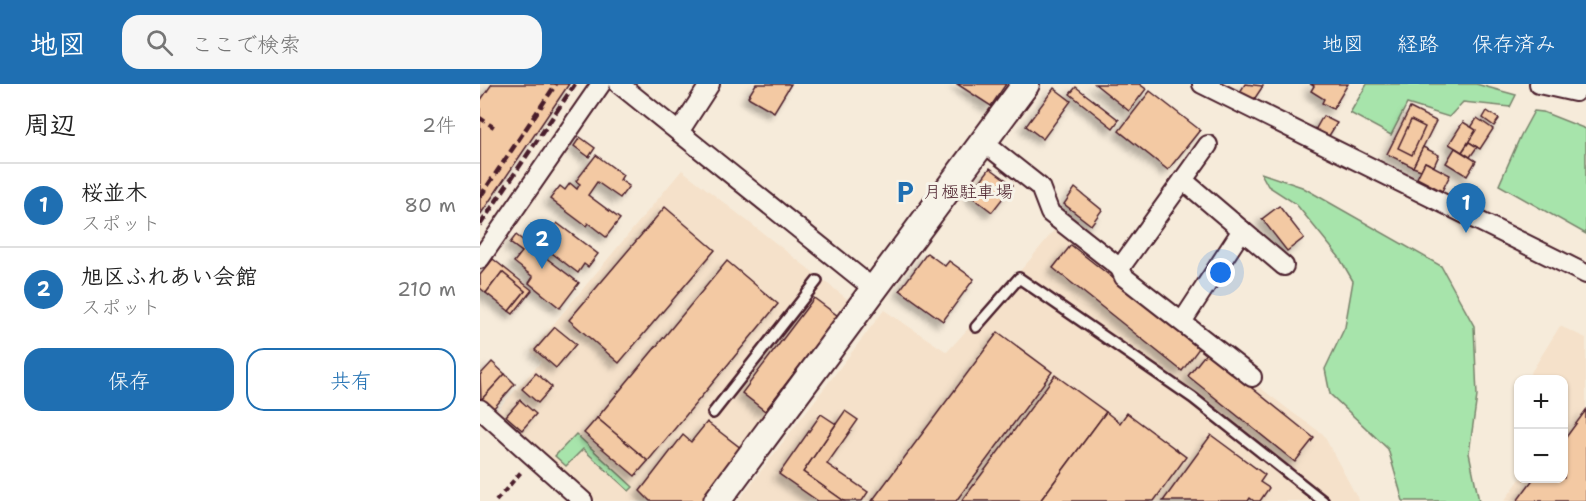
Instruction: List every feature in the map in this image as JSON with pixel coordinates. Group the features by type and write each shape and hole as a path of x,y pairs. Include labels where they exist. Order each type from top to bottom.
{"street":[{"path":"480,259 601,84"},
{"path":"619,84 875,290"},
{"path":"680,132 710,84"},
{"path":"717,501 1026,84"},
{"path":"1202,84 1586,274"},
{"path":"1539,84 1575,92 1581,84"},
{"path":"983,142 1040,187 1050,213 1120,268 1124,277 1252,377"},
{"path":"1120,268 1208,145"},
{"path":"1183,180 1284,266"},
{"path":"1182,322 1242,230"},
{"path":"480,409 584,501"}],"lane":[{"path":"976,327 1019,278 1193,398 1323,501"},
{"path":"713,413 817,281"}],"path":[{"path":"480,118 495,128"},
{"path":"496,501 534,457"}],"shaded area":[{"path":"682,170 855,305 704,501 596,501 494,414 541,362 531,351"},
{"path":"1055,229 1323,434 1359,501 738,501 884,310 947,352"},
{"path":"1560,326 1586,338 1586,501 1504,501 1517,483 1568,483 1568,375 1529,375"}],"green space":[{"path":"1367,84 1476,84 1516,95 1510,107 1463,102 1449,117 1407,104 1391,135 1350,113"},
{"path":"1534,111 1543,112 1586,129 1586,234 1499,185"},
{"path":"1261,173 1302,187 1441,266 1474,326 1477,396 1469,453 1479,501 1403,501 1388,449 1330,394 1325,369 1345,327 1353,281 1339,257 1296,204 1268,186"},
{"path":"576,434 633,487 629,491 583,449 566,466 555,456"}],"building":[{"path":"492,84 569,84 480,215 480,101"},
{"path":"756,84 791,84 774,112 748,97"},
{"path":"957,84 1006,84 991,106"},
{"path":"1095,84 1139,84 1146,89 1129,111"},
{"path":"1245,84 1263,86 1253,101 1240,92"},
{"path":"1310,84 1348,84 1333,109 1322,103 1324,99 1311,91 1314,86"},
{"path":"1076,87 1119,120 1113,128 1070,94"},
{"path":"1054,88 1071,101 1043,139 1026,126"},
{"path":"1150,91 1200,130 1168,170 1119,131"},
{"path":"1410,108 1436,121 1413,167 1387,154"},
{"path":"1487,111 1499,119 1494,126 1483,118"},
{"path":"1323,116 1337,123 1327,139 1314,132"},
{"path":"1477,118 1493,129 1480,149 1464,139"},
{"path":"1411,120 1425,127 1412,155 1398,148"},
{"path":"1463,122 1476,130 1462,152 1449,144"},
{"path":"580,137 595,148 589,157 574,146"},
{"path":"1469,142 1477,147 1470,157 1462,152"},
{"path":"1423,147 1439,155 1434,166 1425,162 1421,170 1413,167"},
{"path":"1455,148 1476,161 1467,176 1446,163"},
{"path":"596,155 623,175 620,180 629,186 620,198 597,182 588,195 620,219 606,237 588,223 586,226 550,199 560,186 565,190 570,183 577,189 580,184 576,181"},
{"path":"1425,162 1450,175 1442,191 1417,178"},
{"path":"990,168 1013,185 992,212 970,195"},
{"path":"1075,188 1102,210 1091,225 1064,204"},
{"path":"1279,206 1304,238 1287,251 1262,219"},
{"path":"665,207 715,250 619,363 569,320"},
{"path":"557,223 598,254 588,267 584,264 578,273 535,240 546,225 552,230"},
{"path":"516,235 579,283 560,308 529,283 533,277 514,262 522,252 510,243"},
{"path":"1071,245 1200,347 1182,371 1053,268"},
{"path":"927,253 945,266 949,261 974,279 943,321 900,290"},
{"path":"493,259 532,290 513,314 509,311 525,291 502,272 486,293 480,288 480,275"},
{"path":"727,261 778,304 648,461 597,418"},
{"path":"502,272 525,291 509,311 486,293"},
{"path":"814,298 838,316 765,411 742,393"},
{"path":"555,327 576,344 556,368 535,350"},
{"path":"998,332 1052,372 956,501 872,501"},
{"path":"1207,352 1314,438 1295,462 1188,376"},
{"path":"492,362 505,374 481,400 480,375"},
{"path":"536,373 552,387 538,403 522,389"},
{"path":"505,374 515,384 492,410 481,400"},
{"path":"1055,375 1106,412 1040,501 962,501"},
{"path":"520,400 536,414 522,430 506,416"},
{"path":"1586,410 1586,501 1517,501 1530,483 1568,483 1568,435"},
{"path":"845,411 858,420 827,464 868,492 862,501 844,501 803,472"},
{"path":"1106,412 1120,423 1127,413 1186,457 1154,501 1040,501"},
{"path":"821,414 836,424 803,472 844,501 818,501 779,474"},
{"path":"597,418 648,461 635,476 584,433"},
{"path":"707,422 742,449 702,501 650,501 640,491 683,435 691,442"},
{"path":"1211,435 1265,475 1260,482 1269,488 1260,501 1250,498 1248,501 1163,501"}],"railway":[{"path":"480,197 556,84"},
{"path":"480,225 575,84"}],"place":[{"name":"月極駐車場","path":"905,192"},
{"name":"桜並木","path":"1466,233"},
{"name":"旭区ふれあい会館","path":"542,269"}]}
